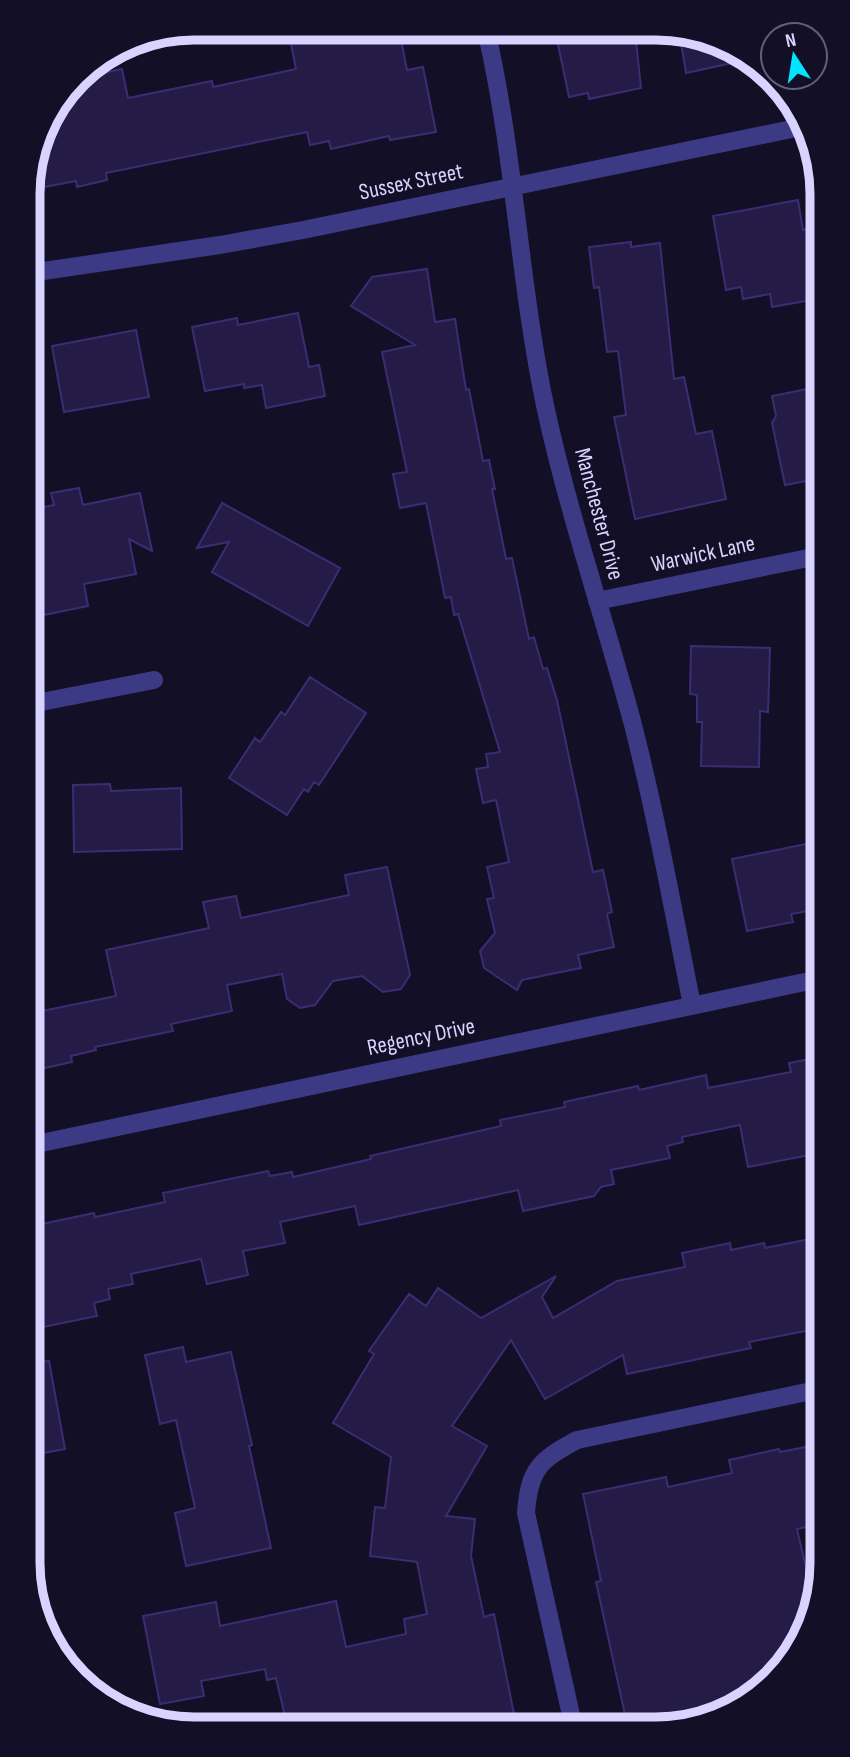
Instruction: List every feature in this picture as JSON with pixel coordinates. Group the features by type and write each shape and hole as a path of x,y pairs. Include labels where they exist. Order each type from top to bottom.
{"street":[{"name":"Manchester Drive","path":"488,40 503,116 528,314 546,410 642,762 692,1005"},
{"name":"Sussex Street","path":"41,271 256,239 795,128"},
{"name":"Warwick Lane","path":"597,601 810,557"},
{"path":"41,702 154,680"},
{"name":"Regency Drive","path":"40,1143 809,981"},
{"path":"571,1717 526,1513 527,1492 533,1476 544,1461 577,1440 809,1391"}],"building":[{"path":"557,40 636,40 641,88 589,99 588,93 569,97"},
{"path":"290,41 401,41 407,70 423,67 436,132 390,140 389,136 331,149 329,141 310,145 307,132 106,173 107,180 77,187 76,181 41,188 45,154 56,126 72,100 99,74 122,69 128,98 212,81 213,87 296,69"},
{"path":"681,42 705,48 735,62 686,73"},
{"path":"798,200 803,230 810,229 810,300 772,307 770,294 743,299 741,287 726,290 713,216"},
{"path":"631,242 631,247 660,243 674,379 684,377 696,434 712,431 726,499 635,519 614,417 626,415 618,351 607,352 599,287 594,288 589,247"},
{"path":"427,269 435,322 455,319 466,390 469,389 483,461 489,460 506,559 512,558 529,639 534,637 543,669 547,668 557,700 593,872 603,870 612,912 607,914 614,947 578,955 581,968 522,980 517,990 484,968 480,951 495,933 487,899 494,898 487,867 509,862 496,800 483,803 476,769 488,767 486,754 500,752 458,614 454,615 451,597 445,598 426,503 400,508 393,474 407,472 382,352 415,345 351,306 372,277"},
{"path":"298,313 309,367 319,365 325,396 266,408 262,385 244,388 244,384 205,391 192,327 237,318 238,325"},
{"path":"136,330 149,397 64,412 52,346"},
{"path":"810,388 810,480 785,485 772,423 776,416 772,396"},
{"path":"79,488 83,505 140,493 152,551 129,539 136,574 84,584 88,606 41,616 41,508 54,505 51,493"},
{"path":"222,503 340,568 308,626 212,572 229,542 197,548"},
{"path":"691,646 770,648 768,712 760,711 759,767 701,766 702,722 697,722 697,695 690,694"},
{"path":"310,677 366,713 319,785 314,782 308,792 304,789 287,815 229,778 255,738 260,742 281,712 285,715"},
{"path":"110,784 111,791 181,788 182,849 74,852 73,785"},
{"path":"810,843 809,911 791,914 793,922 747,931 732,859"},
{"path":"387,867 410,975 401,989 383,992 362,976 333,981 315,1005 300,1008 287,999 282,974 227,985 232,1011 171,1024 173,1031 95,1047 96,1050 71,1056 72,1062 40,1069 40,1011 116,996 106,950 209,928 203,902 236,896 241,918 349,895 345,875"},
{"path":"809,1059 809,1155 748,1167 740,1125 682,1137 683,1142 667,1146 670,1158 611,1170 614,1184 601,1187 594,1196 523,1211 518,1190 359,1225 355,1206 280,1222 285,1243 243,1251 248,1275 207,1284 201,1259 131,1274 133,1284 108,1289 110,1299 94,1303 97,1316 40,1328 40,1224 94,1213 95,1217 165,1202 163,1193 268,1171 270,1176 292,1172 293,1177 371,1159 370,1156 501,1126 500,1120 565,1107 564,1102 638,1086 639,1090 706,1075 708,1088 791,1072 789,1063"},
{"path":"809,1239 809,1330 749,1342 751,1348 627,1374 623,1355 545,1399 511,1340 452,1426 487,1446 446,1516 475,1519 471,1556 484,1617 494,1614 515,1717 285,1717 276,1678 267,1680 265,1669 201,1681 204,1696 160,1704 143,1616 216,1602 220,1626 336,1601 346,1647 406,1634 404,1619 427,1614 417,1562 370,1556 375,1507 385,1508 391,1457 333,1423 374,1354 369,1351 409,1294 426,1306 438,1288 481,1318 556,1276 542,1297 553,1318 617,1281 685,1267 682,1253 730,1243 731,1250 764,1243 765,1248"},
{"path":"183,1347 186,1362 231,1352 271,1548 186,1566 175,1513 195,1508 176,1420 160,1424 145,1355"},
{"path":"49,1361 65,1449 40,1454 40,1362"},
{"path":"809,1446 809,1526 797,1529 808,1578 802,1612 794,1631 765,1672 733,1696 696,1712 656,1717 625,1717 596,1582 601,1581 583,1494 666,1477 668,1487 732,1473 729,1460 779,1449 780,1452"}]}
